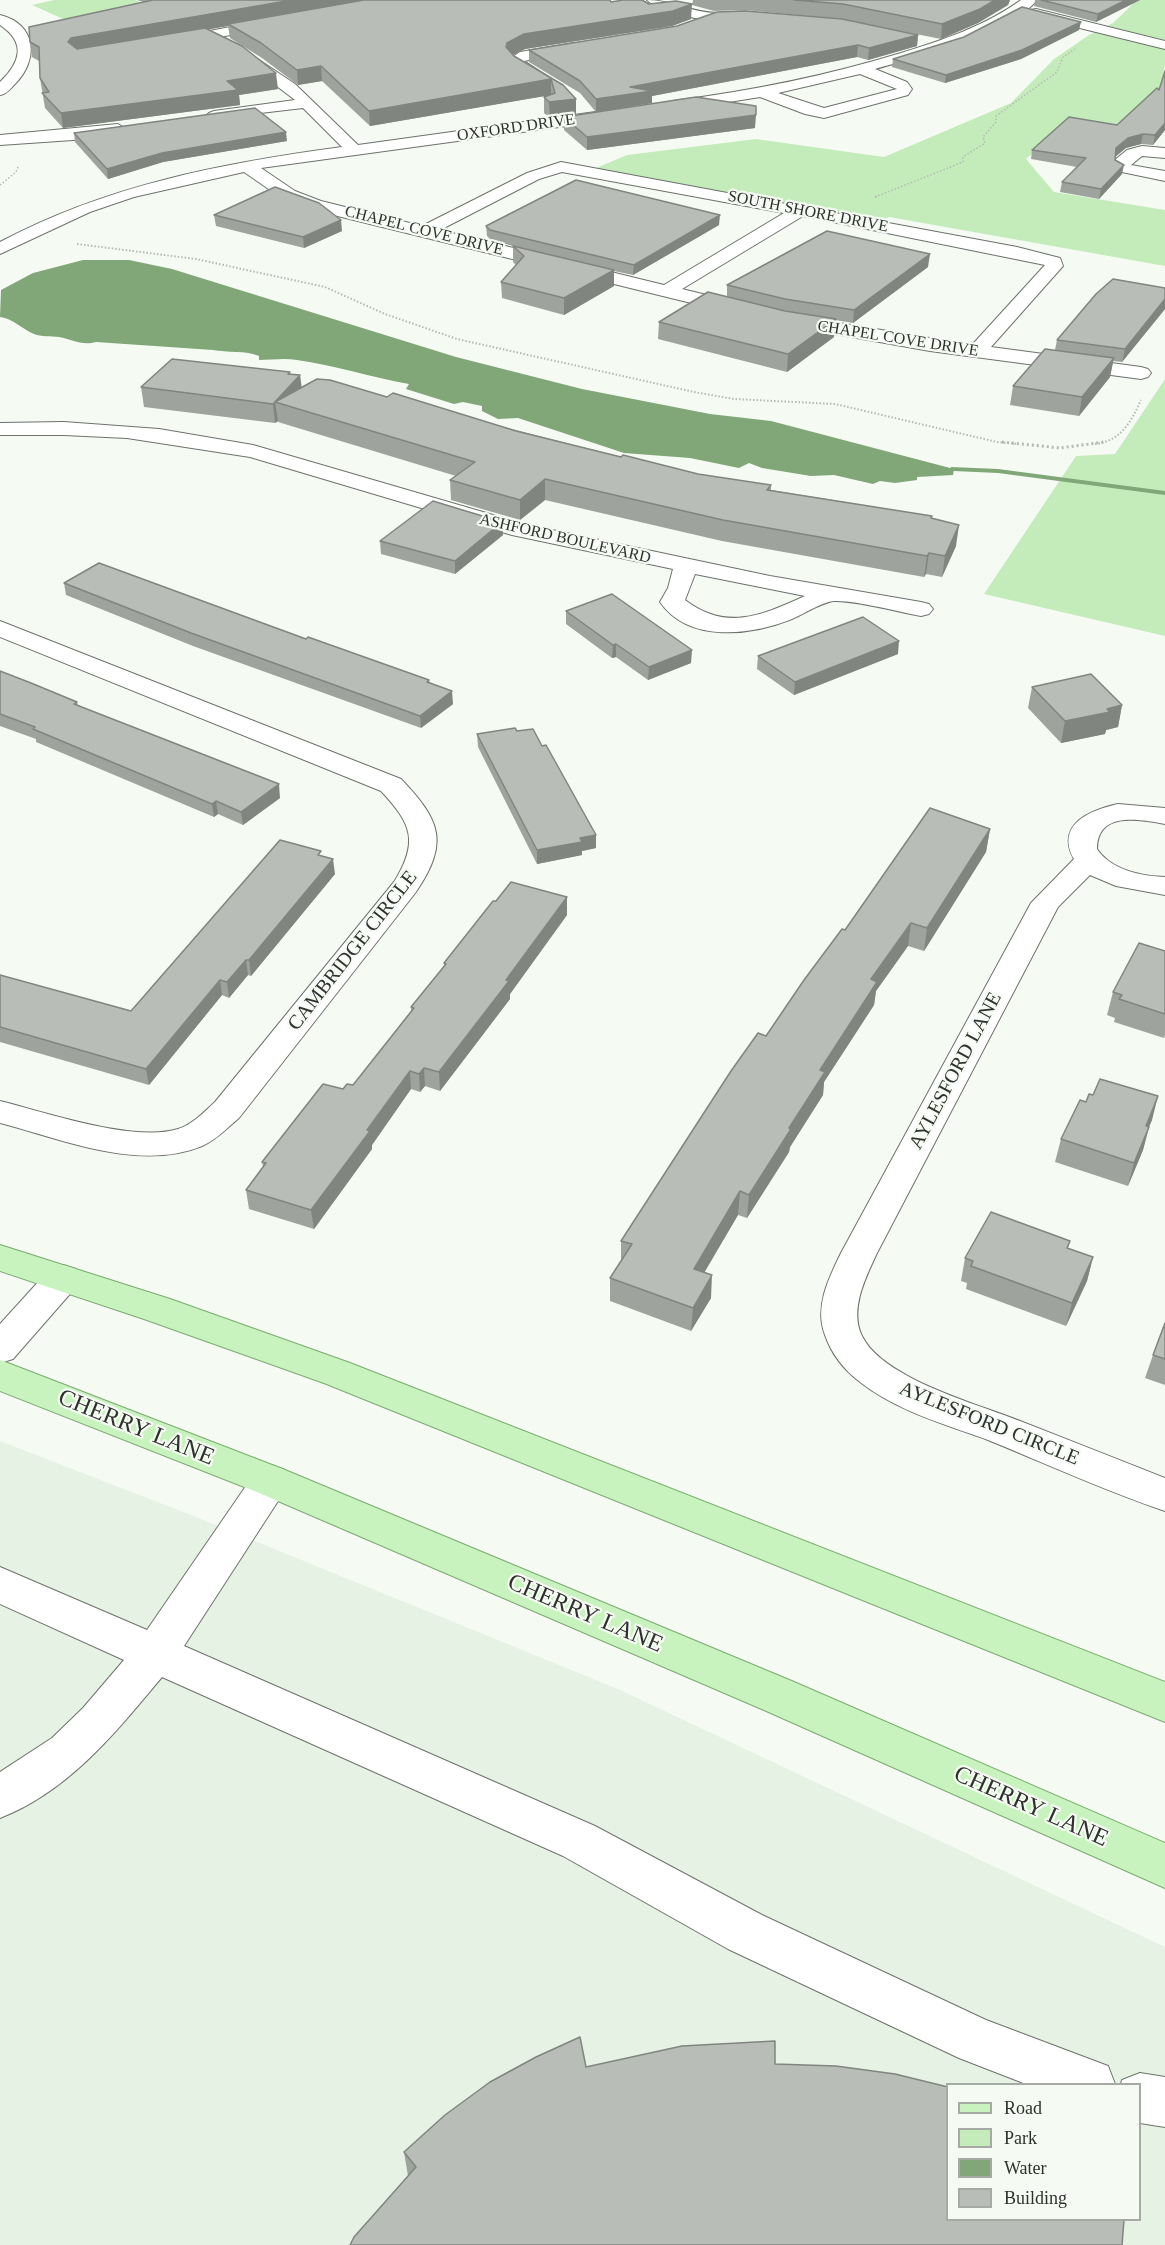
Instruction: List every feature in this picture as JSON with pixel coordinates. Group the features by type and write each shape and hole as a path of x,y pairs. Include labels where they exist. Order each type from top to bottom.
{"main road":[{"path":"0,1257 337,1372 1165,1702"},
{"name":"CHERRY LANE","path":"0,1375 271,1481 779,1696 1165,1866"}],"street":[{"path":"654,0 675,9 714,17 767,17"},
{"path":"660,108 762,92 861,69 940,45 989,25 1025,4 1165,45"},
{"path":"693,26 714,17"},
{"path":"0,19 12,26 25,47 22,67 0,91"},
{"path":"154,45 287,21"},
{"path":"208,35 250,56 307,102 354,150"},
{"path":"912,38 940,45"},
{"path":"563,91 525,70 515,60 525,55 593,45"},
{"path":"8,49 25,47"},
{"path":"762,92 810,111 824,113 903,92 905,89 902,85 861,69"},
{"path":"579,101 589,118"},
{"path":"202,117 307,102"},
{"name":"OXFORD DRIVE","path":"0,249 25,234 124,194 247,166 625,113"},
{"path":"0,140 73,135 133,127"},
{"path":"1165,153 1141,150 1133,152 1122,162 1123,168 1165,176"},
{"name":"CHAPEL COVE DRIVE","path":"247,166 297,199 754,313"},
{"name":"SOUTH SHORE DRIVE","path":"425,231 533,176 556,168 575,169 830,215 1053,261 1054,266 977,351"},
{"path":"668,290 801,210"},
{"name":"CHAPEL COVE DRIVE","path":"774,317 977,351 1141,373"},
{"name":"ASHFORD BOULEVARD","path":"0,429 58,428 128,431 253,451 520,530 685,566 921,609"},
{"path":"685,566 680,588 672,602 696,619 724,625 765,622 829,594"},
{"name":"CAMBRIDGE CIRCLE","path":"0,628 391,785 418,814 425,837 425,852 417,870 361,946 227,1110 203,1131 174,1142 150,1144 123,1141 0,1112"},
{"path":"1165,816 1143,812 1102,817 1090,825 1083,838 1084,849 1100,869 1142,885 1165,886"},
{"name":"AYLESFORD LANE","path":"859,1253 1036,922 1056,892 1090,859"},
{"path":"1056,892 1066,886 1087,882 1165,898"},
{"name":"AYLESFORD CIRCLE","path":"859,1253 844,1285 839,1319 843,1336 863,1365 895,1386 935,1405 1165,1495"},
{"path":"0,1349 63,1278"},
{"path":"0,1797 68,1752 98,1722 156,1653 271,1481"},
{"path":"0,1585 579,1841 744,1932 976,2041 1085,2083"},
{"path":"1141,2098 1165,2102"}],"path":[{"path":"830,215 963,162 963,157 984,143 983,137 996,122 996,116 1057,72 1063,57 1082,45"},
{"path":"0,185 16,172 19,164"},
{"path":"25,234 58,242 196,259 325,287 385,314 458,339 694,392 734,399 835,404 1023,446 1088,446 1103,443 1122,433 1142,398 1141,373"}],"shaded area":[{"path":"0,1441 191,1515 618,1689 1165,1947 1165,2245 0,2245"}],"green space":[{"path":"54,0 135,0 149,6 72,23 32,5"},
{"path":"1137,0 1165,0 1165,65 1158,102 1121,130 1070,122 1026,159 1054,192 1165,210 1165,266 889,217 874,224 589,171 627,155 756,139 884,157 1011,103 1054,59 1089,35 1113,23"},
{"path":"1165,379 1165,636 984,594 1076,456 1115,454"}],"water":[{"path":"83,260 129,260 172,269 456,357 582,389 710,414 771,421 954,469 953,475 917,477 917,480 895,483 880,481 873,484 834,475 811,476 762,468 749,463 739,468 690,458 624,453 518,418 498,419 482,411 482,406 463,402 454,404 406,389 409,384 325,365 292,359 259,360 259,356 242,352 96,342 81,343 59,337 37,335 0,317 1,290 33,273"}],"building":[{"path":"153,0 292,0 71,38 68,42 77,49 205,28 242,46 276,73 227,81 238,90 61,113 42,93 49,92 40,78 39,47 30,42 29,27"},
{"path":"364,0 610,0 611,2 642,0 649,4 676,1 692,4 673,11 524,34 507,43 506,47 514,56 563,85 576,99 549,102 544,97 555,93 551,79 369,111 321,66 297,70 261,43 228,24"},
{"path":"794,0 995,0 980,9 942,24 843,4"},
{"path":"1041,0 1126,0 1098,14"},
{"path":"1022,7 1081,22 1022,50 946,75 893,59 964,37"},
{"path":"746,11 842,19 918,35 869,48 858,45 630,87 652,91 596,99 580,81 529,50 677,26 717,12"},
{"path":"1165,71 1165,123 1155,135 1143,134 1128,138 1116,148 1115,160 1124,165 1101,189 1062,182 1086,158 1032,150 1069,117 1117,125 1157,88 1159,90"},
{"path":"696,97 756,106 756,115 587,137 564,117"},
{"path":"255,108 286,132 162,153 107,169 74,133"},
{"path":"576,180 720,215 634,265 490,230 486,226"},
{"path":"275,187 319,203 341,220 303,237 214,215"},
{"path":"827,231 930,254 854,310 785,299 727,285"},
{"path":"513,246 614,270 564,298 501,282 524,256"},
{"path":"1113,279 1165,288 1165,299 1125,349 1057,340 1096,294"},
{"path":"708,292 785,311 836,319 788,354 659,322"},
{"path":"1045,349 1114,358 1082,397 1013,386"},
{"path":"172,359 300,375 273,404 141,387"},
{"path":"317,379 330,380 387,397 393,393 516,431 621,457 623,455 698,474 771,485 767,490 932,516 931,518 959,525 945,556 929,553 927,556 723,520 545,479 520,500 450,480 475,462 275,402"},
{"path":"433,501 502,522 455,561 380,541"},
{"path":"99,563 306,639 308,637 429,680 427,682 452,691 420,716 191,633 64,583"},
{"path":"612,594 692,650 649,667 616,644 613,645 566,611"},
{"path":"863,617 899,641 795,682 758,656"},
{"path":"0,671 77,702 74,704 279,784 241,812 216,801 212,804 0,714"},
{"path":"1091,674 1122,705 1107,709 1110,712 1065,721 1032,687"},
{"path":"515,728 517,731 533,729 542,746 546,745 596,835 580,838 582,842 537,850 477,734"},
{"path":"930,808 990,829 927,928 911,923 871,979 877,982 820,1070 825,1072 789,1128 791,1129 749,1195 740,1191 694,1269 712,1275 693,1308 610,1278 632,1244 621,1241 731,1071 758,1033 766,1036 842,929 845,930"},
{"path":"280,840 321,851 318,855 333,859 249,960 246,960 227,982 220,980 146,1069 0,1027 0,975 131,1011"},
{"path":"511,882 567,897 506,980 509,981 439,1072 424,1068 419,1074 410,1071 367,1130 370,1131 311,1210 246,1190 266,1163 262,1162 323,1084 343,1089 347,1084 353,1085 414,1008 411,1007 446,964 444,963"},
{"path":"1139,943 1165,951 1165,1014 1119,999 1122,995 1113,992"},
{"path":"1100,1079 1158,1096 1146,1126 1149,1127 1134,1163 1061,1139 1080,1100 1086,1102 1089,1094 1093,1095"},
{"path":"991,1212 1070,1241 1067,1248 1093,1257 1072,1303 971,1266 973,1261 965,1258"},
{"path":"1165,1323 1165,1359 1153,1355"},
{"path":"580,2037 586,2067 682,2046 775,2041 775,2064 836,2066 895,2074 946,2087 946,2221 1124,2221 1122,2245 350,2245 354,2237 416,2167 404,2152 445,2115 490,2082"}],"waterway":[{"path":"954,469 998,471 1165,493"}]}
